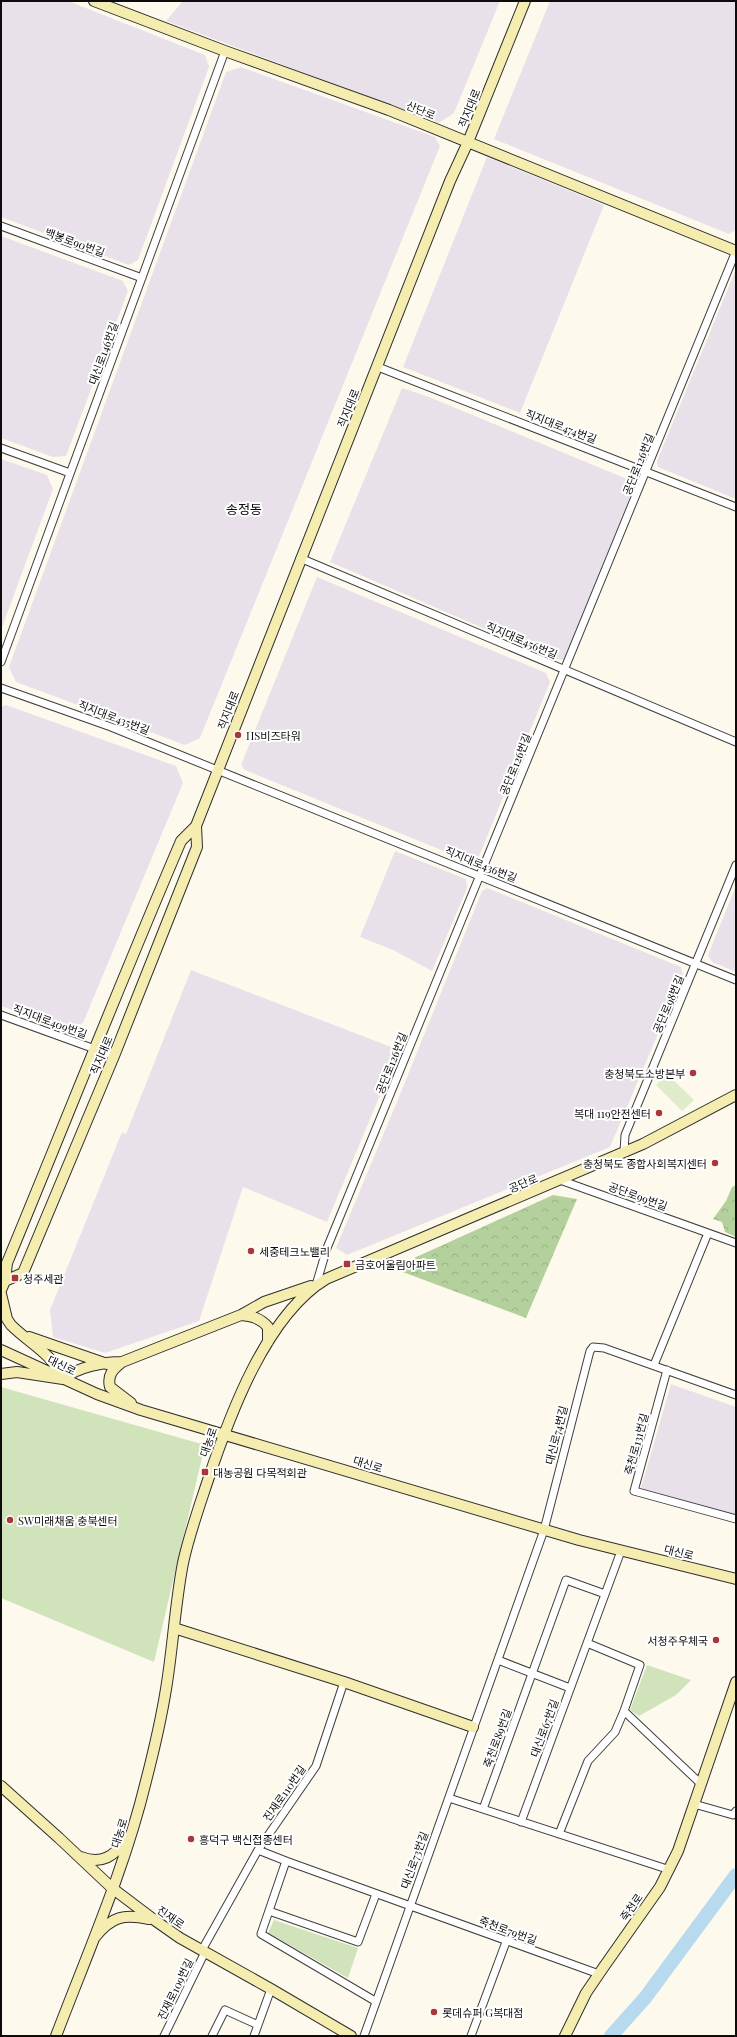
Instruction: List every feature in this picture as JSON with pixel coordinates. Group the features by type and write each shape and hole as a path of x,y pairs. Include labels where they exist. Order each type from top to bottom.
{"street":[{"name":"산단로","path":"94,1 225,51 374,104 736,251"},
{"name":"직지대로","path":"3,1286 23,1273 114,1056 197,847 196,826 217,771 300,558 378,367 450,181 468,142 525,1"},
{"name":"대신로146번길","path":"1,662 225,51"},
{"name":"백봉로90번길","path":"1,226 142,278"},
{"name":"공단로126번길","path":"316,1285 327,1248 566,670 736,251"},
{"name":"직지대로474번길","path":"378,367 736,507"},
{"path":"1,448 70,473"},
{"name":"직지대로456번길","path":"300,558 736,742"},
{"name":"직지대로435번길","path":"1,688 111,727 217,771"},
{"name":"직지대로436번길","path":"217,771 736,980"},
{"name":"직지대로","path":"3,1286 7,1263 96,1049 129,962 181,841 196,826"},
{"name":"공단로98번길","path":"624,1152 625,1134 736,865"},
{"name":"직지대로409번길","path":"1,1015 114,1056"},
{"name":"공단로","path":"316,1285 326,1279 624,1152 736,1095"},
{"name":"공단로99번길","path":"560,1180 736,1243"},
{"path":"708,1233 654,1366 736,1395"},
{"path":"64,1379 73,1371 122,1362 241,1314 264,1302 316,1285"},
{"name":"대농로","path":"56,2036 131,1834 156,1737 166,1688 177,1596 184,1560 224,1433 246,1382 267,1345 291,1309 316,1285"},
{"path":"1,1294 7,1319 19,1333 47,1354 64,1379"},
{"path":"241,1314 262,1320 268,1327 267,1345"},
{"path":"19,1333 107,1364"},
{"name":"대신로74번길","path":"544,1530 582,1374 590,1351 594,1347 604,1348 654,1366"},
{"name":"대신로","path":"1,1350 97,1394 141,1410 224,1433 544,1530 621,1551 736,1579"},
{"path":"122,1362 112,1370 108,1380 110,1387 141,1410"},
{"name":"죽천로131번길","path":"667,1370 634,1491 736,1519"},
{"path":"1,1374 17,1372 64,1379"},
{"name":"대신로73번길","path":"364,2036 375,2001 544,1530"},
{"name":"대신로67번길","path":"521,1822 621,1551"},
{"path":"532,1674 566,1580 605,1594"},
{"path":"174,1628 344,1682 473,1727"},
{"path":"559,1834 588,1761 615,1732 640,1665 587,1643"},
{"path":"498,1660 570,1688"},
{"name":"죽천로89번길","path":"483,1809 532,1674"},
{"name":"진재로110번길","path":"204,1951 258,1850 316,1766 344,1682"},
{"name":"죽천로","path":"565,2036 586,1993 660,1887 670,1870 736,1682"},
{"path":"624,1711 701,1784"},
{"name":"진재로","path":"1,1786 79,1856 112,1888 153,1919 180,1938 351,2036"},
{"path":"449,1798 670,1870"},
{"path":"694,1804 732,1816 736,1811"},
{"path":"79,1856 94,1861 104,1860 117,1852 131,1834"},
{"path":"258,1850 410,1906"},
{"path":"286,1861 261,1934 375,2001"},
{"path":"269,1911 358,1942 376,1894"},
{"name":"죽천로79번길","path":"410,1906 506,1942 599,1974"},
{"path":"91,1944 108,1924 120,1917 134,1916 153,1919"},
{"path":"471,2036 506,1942"},
{"name":"진재로109번길","path":"164,2036 204,1951"},
{"path":"254,2036 271,1989"},
{"path":"212,2036 225,2010 258,2025"}],"shaded area":[{"path":"1,1 68,1 205,55 209,67 138,260 129,265 1,217"},
{"path":"183,1 500,1 454,113 439,123 166,21"},
{"path":"550,1 736,1 736,230 729,234 494,139"},
{"path":"241,67 435,137 440,146 200,738 185,745 16,682 9,667 226,72"},
{"path":"487,157 604,205 520,413 403,367"},
{"path":"1,236 123,281 128,291 66,456 53,457 1,438"},
{"path":"736,269 736,499 658,467 657,461"},
{"path":"402,388 429,397 627,479 631,494 564,660 552,658 330,562"},
{"path":"1,459 47,475 53,489 1,630"},
{"path":"317,577 546,673 550,682 478,859 473,863 245,770 241,765"},
{"path":"6,705 176,766 183,783 83,1023 63,1030 1,1006 1,707"},
{"path":"395,851 466,879 467,888 432,971 393,950 360,937"},
{"path":"736,886 736,972 712,962 708,955"},
{"path":"487,888 681,967 683,975 610,1147 347,1255 336,1248 482,891"},
{"path":"191,970 399,1050 327,1222 243,1187 199,1321 105,1353 53,1337 50,1310 122,1132 126,1134"},
{"path":"671,1384 736,1407 736,1512 734,1518 639,1495"}],"green space":[{"path":"667,1074 694,1100 682,1111 656,1085"},
{"path":"736,1185 736,1237 725,1232 722,1222 713,1219 726,1201 732,1187"},
{"path":"553,1195 577,1199 526,1318 392,1268"},
{"path":"1,1387 205,1445 154,1662 1,1598"},
{"path":"647,1665 691,1680 676,1695 639,1716 630,1710"},
{"path":"274,1920 358,1948 348,1978 268,1933"}],"waterway":[{"path":"611,2036 645,1998 736,1875"}],"place":[{"name":"HS비즈타워","path":"238,735"},
{"name":"충청북도소방본부","path":"693,1073"},
{"name":"복대 119안전센터","path":"659,1113"},
{"name":"충청북도 종합사회복지센터","path":"715,1163"},
{"name":"세중테크노밸리","path":"251,1251"},
{"name":"금호어울림아파트","path":"347,1264"},
{"name":"청주세관","path":"15,1278"},
{"name":"대농공원 다목적회관","path":"205,1472"},
{"name":"SW미래채움 충북센터","path":"10,1520"},
{"name":"서청주우체국","path":"716,1640"},
{"name":"흥덕구 백신접종센터","path":"191,1839"},
{"name":"롯데슈퍼 G복대점","path":"434,2012"}],"district":[{"name":"송정동","path":"244,508"}]}
